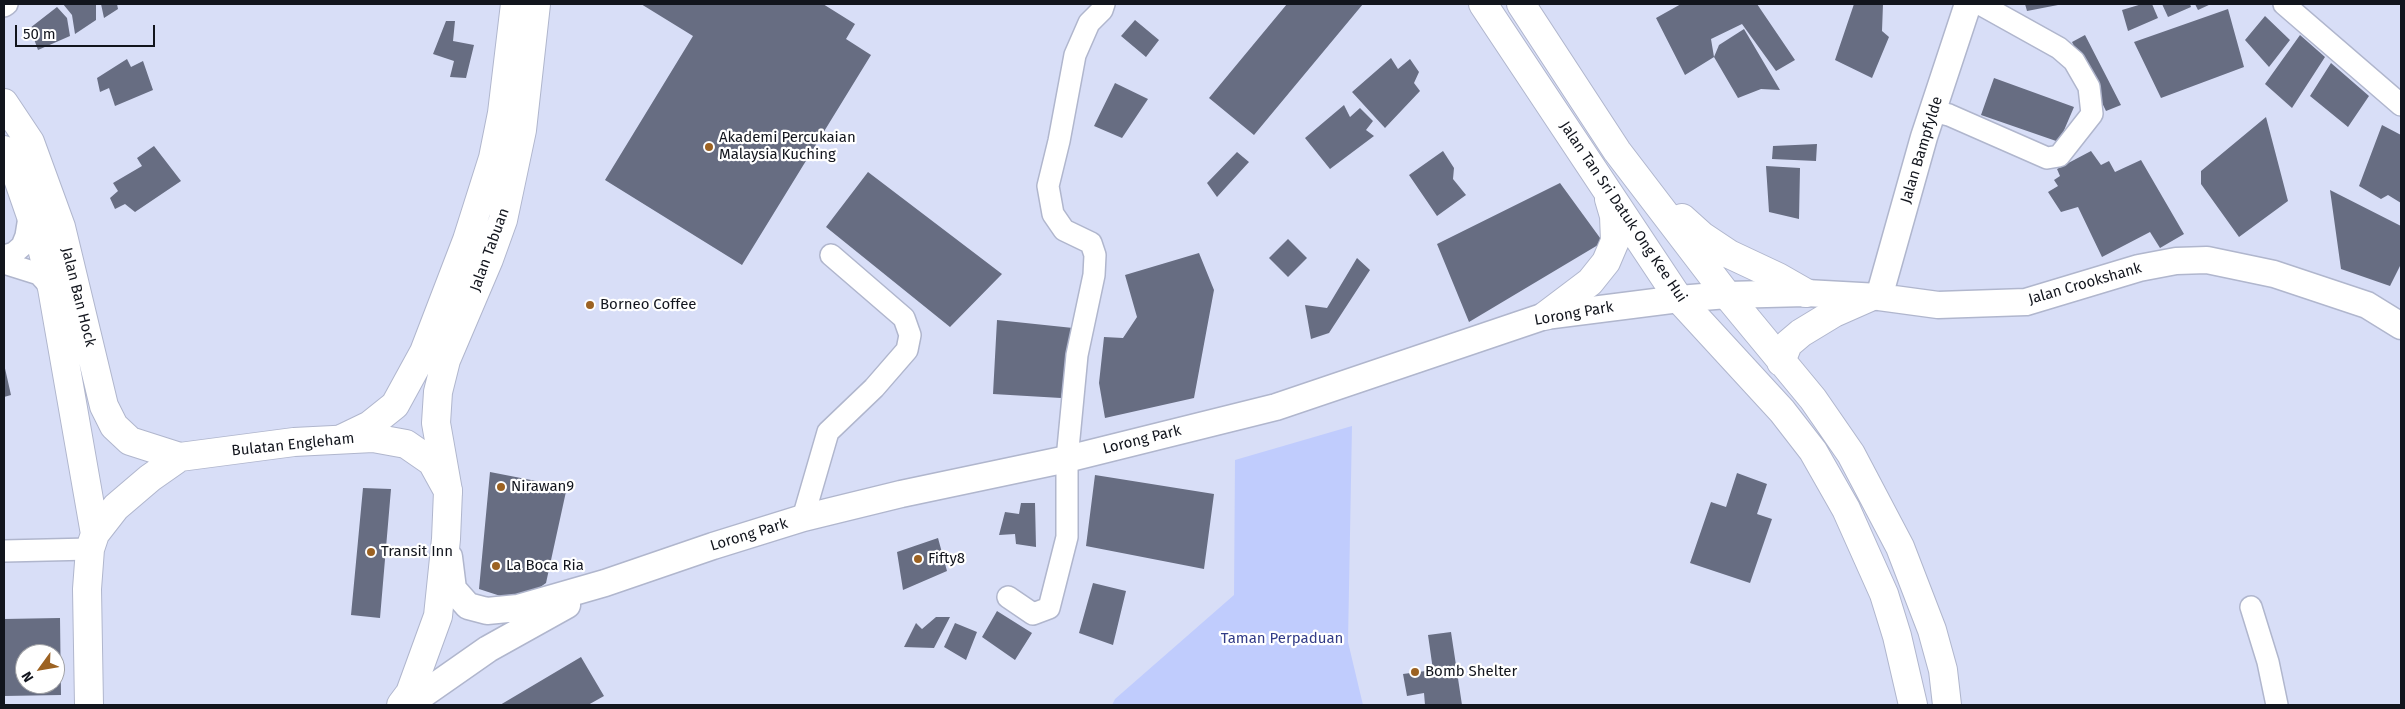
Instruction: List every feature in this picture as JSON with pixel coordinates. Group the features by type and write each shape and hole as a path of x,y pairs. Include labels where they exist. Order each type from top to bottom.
{"main road":[{"name":"Jalan Tabuan","path":"343,438 370,425 395,405 424,352 467,240 493,158 502,113 515,4"},
{"name":"Jalan Tabuan","path":"448,491 436,423 438,392 446,360 494,247 505,210 522,130 536,4"},
{"name":"Jalan Tan Sri Datuk Ong Kee Hui","path":"1484,4 1680,298 1782,411 1813,451 1846,509 1884,594 1897,636 1913,705"},
{"name":"Jalan Tan Sri Datuk Ong Kee Hui","path":"1521,4 1617,151 1727,295 1812,399 1851,454 1900,547 1932,630 1944,670 1947,705"},
{"name":"Jalan Ban Hock","path":"4,103 30,142 61,227 104,406 114,426 130,442 180,457"},
{"name":"Jalan Ban Hock","path":"4,150 30,210 52,288 92,541"},
{"path":"1617,151 1702,236 1729,254 1770,273 1806,293"},
{"path":"1545,316 1590,282 1606,262 1615,241 1614,216 1604,185"},
{"path":"1781,362 1788,344 1801,333 1834,313 1873,298"},
{"name":"Bulatan Engleham","path":"92,541 116,507 150,478 180,457 343,438 373,438 406,444 432,462 448,491"},
{"path":"401,705 410,693 438,616 446,539 448,491"},
{"path":"88,705 87,589 92,541"}],"street":[{"path":"1008,597 1033,614 1049,608 1067,537 1067,459 1078,355 1094,275 1095,255 1091,243 1064,230 1053,214 1048,186 1060,141 1075,55 1088,23 1102,10 1104,4"},
{"name":"Jalan Bampfylde","path":"1873,298 1968,4"},
{"path":"1933,111 1949,115 2047,158 2059,156 2092,114 2089,88 2074,62 2059,48 1980,4"},
{"path":"2284,4 2401,105"},
{"path":"4,256 14,253 22,246 26,236 30,210"},
{"path":"803,518 828,432 874,388 907,350 910,336 904,318 831,255"},
{"name":"Jalan Crookshank","path":"1727,295 1806,293 1938,305 2026,302 2139,268 2176,261 2207,260 2274,274 2367,305 2401,326"},
{"path":"4,263 39,274 52,288"},
{"name":"Lorong Park","path":"605,583 803,518 902,494 1067,459 1276,407 1545,316 1680,298 1727,295"},
{"path":"446,539 453,589 468,606 486,611 518,608 605,583"},
{"path":"4,551 92,541"},
{"path":"408,705 488,649 605,583"},
{"path":"2251,607 2268,662 2277,705"}],"green space":[{"name":"Taman Perpaduan","path":"1352,426 1348,642 1363,705 1112,705 1115,699 1234,595 1235,460"}],"building":[{"path":"63,4 96,4 96,20 75,34 72,15"},
{"path":"101,4 117,4 118,9 104,18"},
{"path":"641,4 823,4 855,24 846,39 871,55 742,265 605,180 693,36"},
{"path":"1287,4 1363,4 1254,135 1209,98"},
{"path":"1681,4 1757,4 1795,60 1776,71 1742,24 1711,39 1714,57 1685,75 1656,18"},
{"path":"1854,4 1883,4 1882,31 1889,37 1872,78 1835,60"},
{"path":"2025,4 2058,4 2058,5 2027,11"},
{"path":"2142,4 2152,4 2158,18 2128,31 2122,10"},
{"path":"2162,4 2190,4 2191,7 2168,17"},
{"path":"2195,4 2211,4 2198,10"},
{"path":"57,7 67,18 70,36 38,50 30,28"},
{"path":"2228,9 2244,67 2161,98 2134,42"},
{"path":"2265,16 2290,40 2269,67 2245,40"},
{"path":"1135,20 1159,40 1146,57 1121,36"},
{"path":"446,21 455,21 453,41 474,45 466,78 450,77 454,61 433,54"},
{"path":"1744,29 1780,90 1761,89 1738,98 1714,57 1719,45"},
{"path":"2085,35 2121,105 2106,111 2072,42"},
{"path":"2300,35 2325,57 2292,108 2265,84"},
{"path":"1391,58 1398,69 1410,59 1419,72 1414,83 1420,91 1385,128 1352,92"},
{"path":"127,59 131,67 143,61 153,90 115,106 109,88 100,92 97,78"},
{"path":"2331,63 2369,96 2348,127 2310,96"},
{"path":"1994,78 2074,107 2059,142 1981,115"},
{"path":"1115,83 1148,99 1122,138 1094,126"},
{"path":"1344,105 1350,117 1360,108 1373,121 1366,130 1374,136 1330,169 1305,138"},
{"path":"2266,117 2288,201 2239,237 2201,184 2201,171"},
{"path":"2382,125 2401,135 2401,203 2388,195 2381,199 2359,186"},
{"path":"1817,144 1816,161 1772,159 1773,146"},
{"path":"154,146 181,181 135,212 125,204 115,209 110,198 118,191 113,183 142,166 137,158"},
{"path":"1443,151 1454,168 1453,179 1466,195 1437,216 1409,175"},
{"path":"2091,151 2101,165 2109,161 2115,172 2141,160 2184,234 2160,248 2150,232 2102,257 2078,207 2061,212 2048,192 2058,186 2054,180 2060,176 2057,169"},
{"path":"1237,152 1249,162 1217,197 1207,183"},
{"path":"1766,166 1800,168 1799,219 1769,212"},
{"path":"868,172 1002,274 950,327 826,227"},
{"path":"1560,183 1603,242 1469,322 1437,244"},
{"path":"2330,190 2401,226 2401,264 2390,286 2341,269"},
{"path":"1288,239 1307,258 1288,277 1269,258"},
{"path":"1199,253 1214,290 1194,398 1105,418 1099,383 1104,337 1123,338 1137,317 1125,275"},
{"path":"1357,258 1370,270 1329,333 1311,339 1305,305 1327,308"},
{"path":"997,320 1073,328 1061,398 993,394"},
{"path":"4,364 11,395 4,397"},
{"path":"490,472 567,487 546,583 519,602 479,589"},
{"path":"1737,473 1767,484 1757,514 1772,519 1750,583 1690,563 1711,502 1726,507"},
{"path":"1095,475 1214,494 1204,569 1086,546"},
{"name":"Transit Inn","path":"363,488 391,489 380,618 351,615"},
{"path":"1021,503 1035,503 1036,547 1016,544 1015,534 999,535 1005,512 1019,514"},
{"path":"938,538 947,571 903,590 897,552"},
{"path":"1093,583 1126,591 1113,645 1079,633"},
{"path":"997,611 1032,633 1015,660 982,637"},
{"path":"936,617 950,617 934,648 904,647 916,623 922,629"},
{"path":"60,618 60,644 15,644 15,694 61,695 4,696 4,619"},
{"path":"955,623 977,632 966,660 944,647"},
{"path":"1451,632 1462,705 1425,705 1424,693 1407,696 1403,674 1433,670 1428,635"},
{"path":"581,657 604,696 588,705 500,705"}],"place":[{"name":"Akademi Percukaian Malaysia Kuching","path":"709,147"},
{"name":"Borneo Coffee","path":"590,305"},
{"name":"Nirawan9","path":"501,487"},
{"name":"Transit Inn","path":"371,552"},
{"name":"Fifty8","path":"918,559"},
{"name":"La Boca Ria","path":"496,566"},
{"name":"Bomb Shelter","path":"1415,672"}]}
